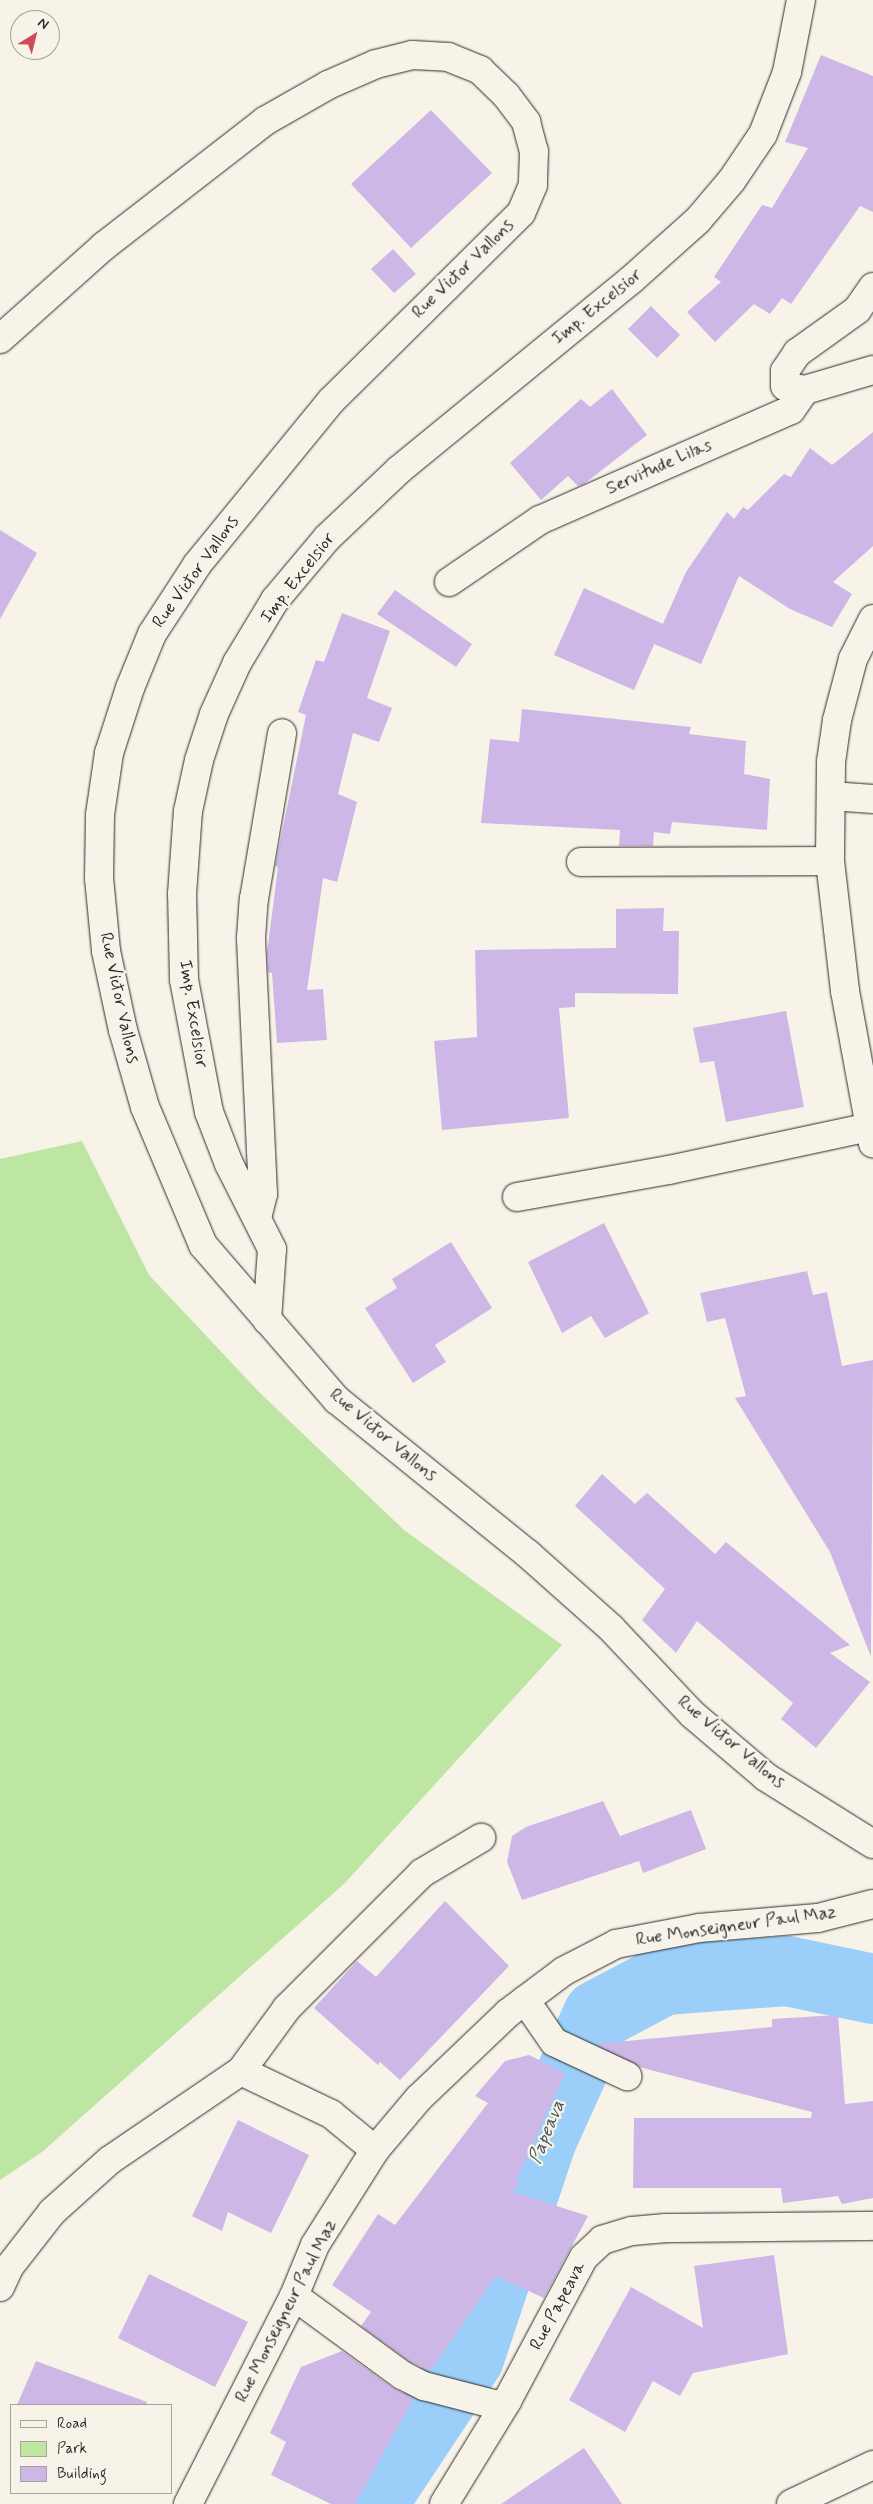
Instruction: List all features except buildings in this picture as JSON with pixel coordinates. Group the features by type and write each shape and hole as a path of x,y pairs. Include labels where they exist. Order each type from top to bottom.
{"street":[{"name":"Imp. Excelsior","path":"267,1320 272,1249 229,1164 209,1112 184,970 182,894 188,811 199,760 236,663 276,600 327,538 400,469 631,280 698,220 721,193 763,134 787,72 801,0"},
{"name":"Rue Victor Vallons","path":"0,339 104,246 265,121 328,85 376,64 412,55 448,57 480,70 506,95 526,122 534,151 533,185 521,213 331,401 198,565 152,634 130,688 109,753 100,814 100,878 106,951 123,1030 145,1107 203,1245 267,1320 337,1400 528,1554 611,1628 692,1714 766,1776 873,1844"},
{"path":"873,287 857,310 797,353 789,365 783,381 785,386 805,390 873,370"},
{"name":"Servitude Lilas","path":"449,582 540,520 791,410 805,390"},
{"path":"517,1197 871,1135 845,991 830,861 831,762 837,720 853,659 873,619"},
{"path":"257,1218 263,1186 251,938 254,898 282,732"},
{"path":"831,796 873,800"},
{"path":"581,862 830,861"},
{"path":"0,2287 10,2266 52,2212 110,2160 241,2071 287,2008 422,1873 481,1838"},
{"name":"Rue Monseigneur Paul Maz","path":"188,2504 294,2296 315,2245 375,2150 419,2098 525,2000 564,1970 616,1944 699,1928 818,1918 873,1904"},
{"path":"525,2000 554,2042 628,2076"},
{"path":"241,2071 330,2114 375,2150"},
{"name":"Rue Papeava","path":"444,2504 507,2402 584,2257 602,2240 632,2231 666,2228 873,2226"},
{"path":"294,2296 402,2375 424,2386 497,2406 507,2402"},
{"path":"791,2504 873,2465"}],"green space":[{"path":"82,1141 149,1275 259,1392 404,1530 562,1645 344,1884 42,2152 0,2180 0,1159"}],"waterway":[{"name":"Papeava","path":"372,2504 469,2358 541,2141 598,2015 664,1980 787,1971 873,1989"}]}
